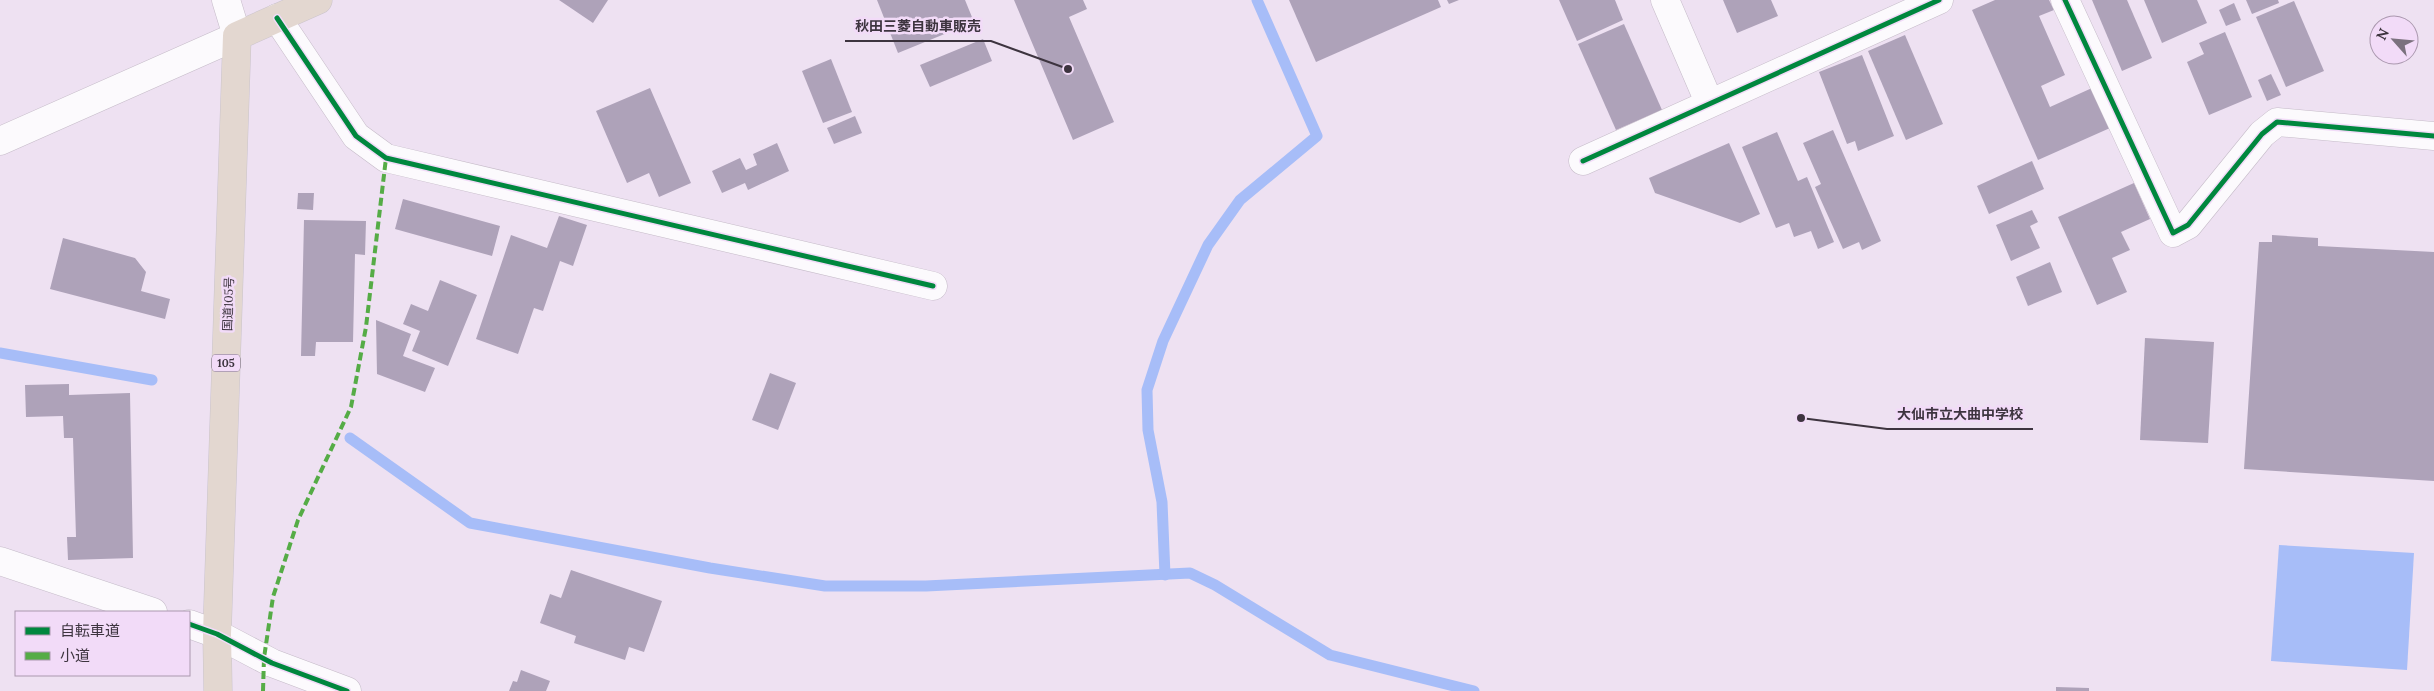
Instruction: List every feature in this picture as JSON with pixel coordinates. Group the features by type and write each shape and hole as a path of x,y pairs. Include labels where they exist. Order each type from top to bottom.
{"highway":[{"path":"237,36 318,0"},
{"name":"国道105号","path":"218,691 217,634 237,36"}],"street":[{"path":"0,141 237,36 226,0"},
{"path":"1665,0 1710,102"},
{"path":"1583,160 1939,0"},
{"path":"2065,0 2173,234 2188,225 2262,134 2277,122 2434,136"},
{"path":"277,18 356,136 386,158 932,286"},
{"path":"0,561 150,611"},
{"path":"190,624 217,634 272,663 347,691"}],"water":[{"path":"2279,545 2414,553 2407,670 2271,661"}],"building":[{"path":"559,0 608,0 593,23"},
{"path":"877,0 965,0 974,22 898,53"},
{"path":"1014,0 1083,0 1087,9 1069,17 1114,122 1073,140"},
{"path":"1289,0 1438,0 1441,7 1316,62"},
{"path":"1447,0 1459,0 1449,4"},
{"path":"1559,0 1615,0 1623,20 1577,41"},
{"path":"1723,0 1771,0 1778,16 1737,33"},
{"path":"1995,0 2049,0 2054,10 2039,16 2065,75 2041,86 2050,107 2092,88 2110,128 2038,160 1972,10"},
{"path":"2092,0 2127,0 2152,58 2122,71"},
{"path":"2144,0 2197,0 2207,23 2162,43"},
{"path":"2246,0 2278,0 2279,3 2252,14"},
{"path":"2294,1 2324,71 2286,87 2256,17"},
{"path":"2234,3 2241,20 2226,26 2219,10"},
{"path":"1624,24 1662,110 1616,130 1578,44"},
{"path":"2225,32 2252,97 2209,115 2187,62 2204,54 2199,43"},
{"path":"1905,35 1943,124 1906,140 1868,51"},
{"path":"983,39 992,61 930,87 920,65"},
{"path":"1862,55 1894,136 1858,151 1855,141 1847,144 1819,72"},
{"path":"831,59 852,112 823,123 802,71"},
{"path":"2271,74 2281,95 2267,101 2258,80"},
{"path":"650,88 691,183 659,197 649,173 627,183 596,111"},
{"path":"855,116 862,133 834,144 827,128"},
{"path":"1833,130 1881,241 1862,250 1859,242 1843,249 1815,187 1821,184 1803,143"},
{"path":"1777,132 1798,181 1807,177 1834,242 1818,249 1811,231 1794,237 1789,223 1776,228 1742,147"},
{"path":"777,143 789,171 748,190 745,183 722,193 712,171 740,158 746,170 757,165 753,154"},
{"path":"1729,143 1760,214 1740,223 1655,193 1649,178"},
{"path":"2032,161 2044,189 1989,214 1977,186"},
{"path":"2134,183 2150,219 2121,232 2130,250 2112,258 2127,292 2097,305 2058,217"},
{"path":"298,193 314,193 313,210 297,209"},
{"path":"403,199 500,226 492,256 395,229"},
{"path":"2032,210 2038,222 2030,226 2040,248 2011,261 1996,225"},
{"path":"559,216 587,225 573,266 560,261 543,311 534,308 518,354 476,339 511,235 547,248"},
{"path":"304,220 366,221 365,255 355,254 353,342 316,342 315,356 301,356"},
{"path":"2272,235 2318,238 2318,246 2434,252 2434,481 2244,469 2259,242 2272,242"},
{"path":"63,238 135,258 146,272 141,291 170,299 165,319 50,289"},
{"path":"2050,262 2062,292 2028,306 2016,277"},
{"path":"440,280 477,295 448,366 412,351 420,331 403,324 411,304 428,311"},
{"path":"376,320 411,334 403,356 435,368 425,392 377,374"},
{"path":"2145,338 2214,342 2208,443 2140,440"},
{"path":"770,373 796,383 778,430 752,420"},
{"path":"69,384 69,395 130,393 133,558 68,560 67,537 76,537 73,438 64,438 63,416 26,417 25,385"},
{"path":"571,570 662,601 644,652 629,647 625,660 574,643 576,636 540,623 550,594 561,598"},
{"path":"521,670 550,681 546,691 509,691 513,681 517,682"},
{"path":"2056,687 2089,688 2089,691 2056,691"}],"waterway":[{"path":"1165,575 1162,502 1148,430 1147,390 1163,341 1208,245 1240,200 1317,136 1257,0"},
{"path":"0,353 152,380"},
{"path":"350,438 470,523 710,568 825,586 926,586 1190,573 1215,585 1330,655 1474,691"}],"marked path":[{"path":"263,691 264,658 273,597 298,520 351,407 366,327 386,158"}],"cycle path":[{"path":"1583,161 1939,0"},
{"path":"2065,0 2173,233 2188,225 2262,134 2277,122 2434,136"},
{"path":"277,18 356,136 386,158 933,286"},
{"path":"190,624 217,634 272,663 347,691"}],"place":[{"name":"秋田三菱自動車販売","path":"1068,69"},
{"name":"大仙市立大曲中学校","path":"1801,418"}]}
